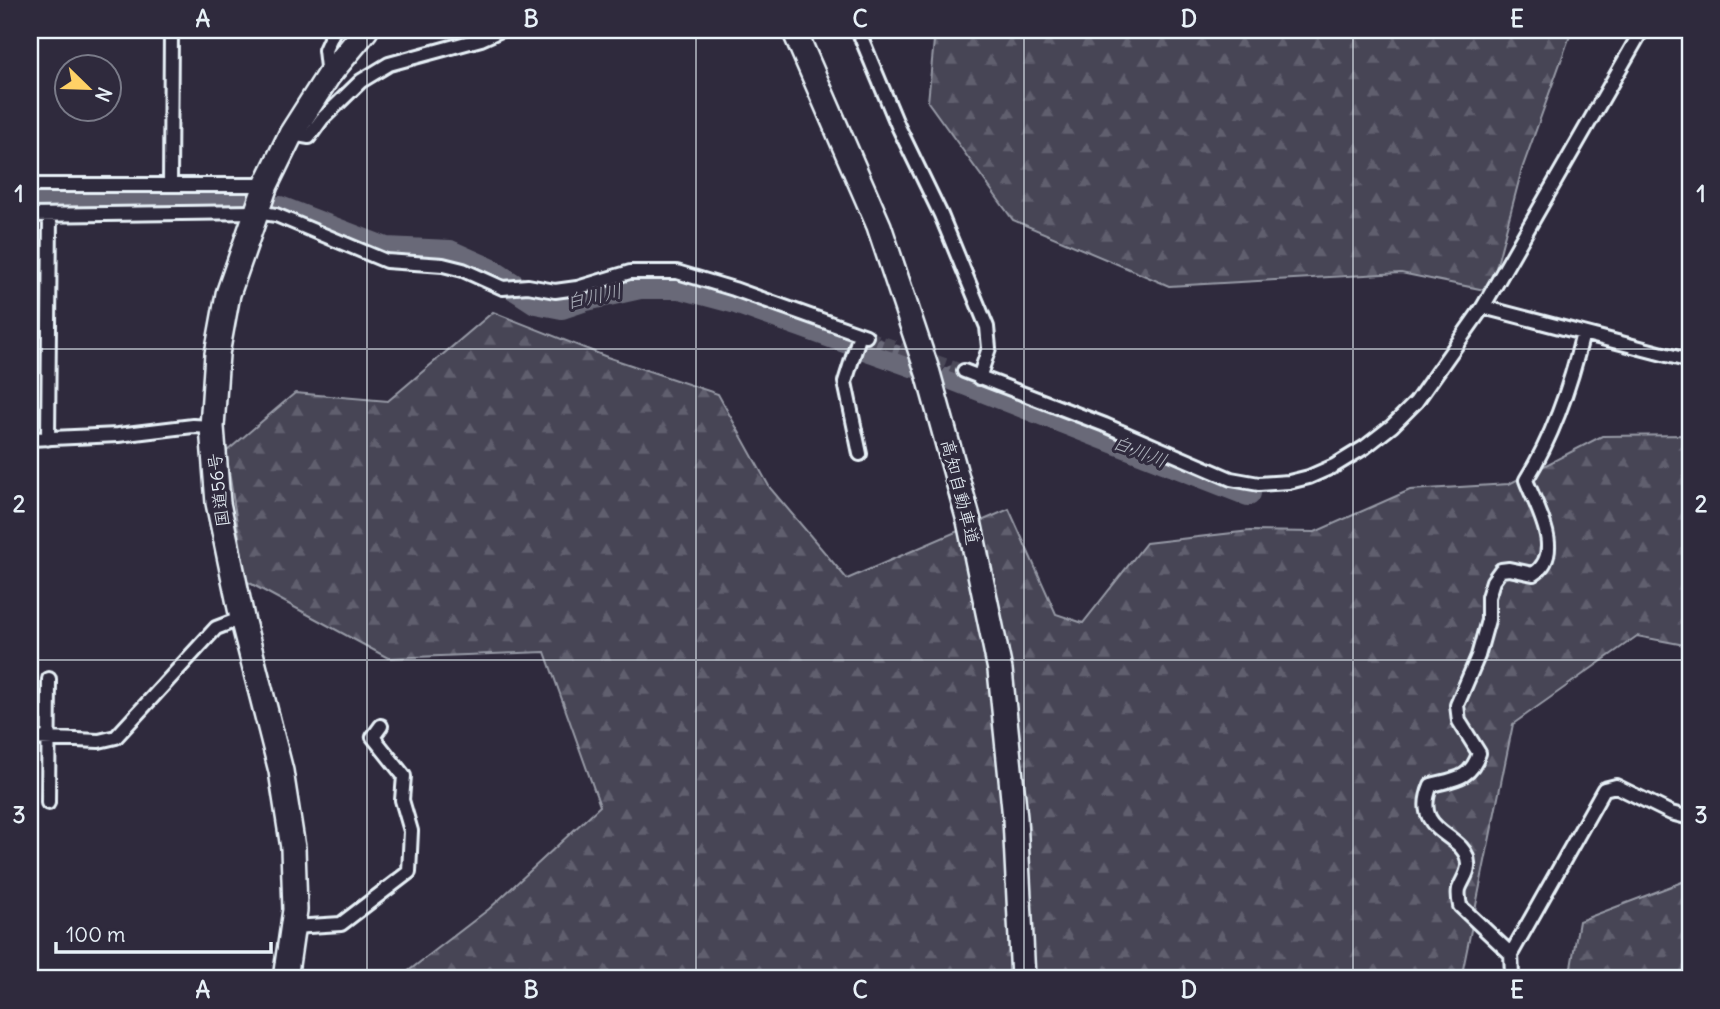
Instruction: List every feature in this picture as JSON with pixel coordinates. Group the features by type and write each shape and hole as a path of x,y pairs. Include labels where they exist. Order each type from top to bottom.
{"highway":[{"name":"国道56号","path":"285,979 295,910 293,848 281,771 242,618 218,503 212,428 217,354 228,294 266,185 291,134 328,76 366,30"},
{"name":"高知自動車道","path":"794,30 879,226 929,373 969,521 1000,670 1015,817 1023,979"}],"street":[{"path":"170,186 171,30"},
{"path":"328,76 325,50 334,30"},
{"path":"291,134 309,137 322,119 361,81 389,64 481,39 501,30"},
{"path":"858,30 898,126 941,215 987,327 989,348 979,378"},
{"path":"964,372 1105,425 1231,479 1259,484 1289,482 1334,466 1392,426 1416,402 1483,307 1642,30"},
{"path":"30,185 266,185"},
{"path":"30,215 256,212 276,215 386,261 443,265 463,270 503,288 528,286 555,291 578,288 630,272 677,272 734,289 863,335 853,353 845,382 860,454"},
{"path":"48,439 50,215"},
{"path":"1483,307 1690,361"},
{"path":"1511,954 1460,906 1459,891 1467,873 1468,863 1465,853 1430,822 1426,804 1432,785 1467,774 1476,763 1479,753 1459,721 1457,705 1478,656 1488,620 1488,597 1493,582 1501,570 1533,573 1542,568 1548,558 1547,534 1526,480 1536,464 1572,379 1583,333"},
{"path":"30,439 118,435 193,426 212,428"},
{"path":"30,738 99,741 116,737 216,628 242,618"},
{"path":"48,803 49,679"},
{"path":"293,927 341,924 409,872 411,831 402,800 404,776 373,737 381,726"},
{"path":"1510,979 1511,954 1604,789 1616,786 1671,813 1690,817"}],"green space":[{"path":"935,30 1572,30 1522,169 1490,291 1401,273 1169,286 1013,220 928,102"},
{"path":"493,312 607,357 718,394 770,488 847,579 1009,509 1056,614 1083,623 1146,543 1250,531 1315,532 1410,490 1509,484 1602,436 1690,435 1690,646 1637,636 1513,724 1461,979 398,979 489,909 600,806 545,652 388,658 246,581 226,452 295,393 388,401"},
{"path":"1690,879 1690,979 1569,979 1579,921"}],"waterway":[{"name":"白川川","path":"30,202 244,204"},
{"name":"白川川","path":"280,209 386,250 450,253 488,270 536,301 562,306 640,286 680,286 736,301 915,365"},
{"name":"白川川","path":"954,378 1248,493"}],"tunnel":[{"path":"866,336 964,371"}]}
